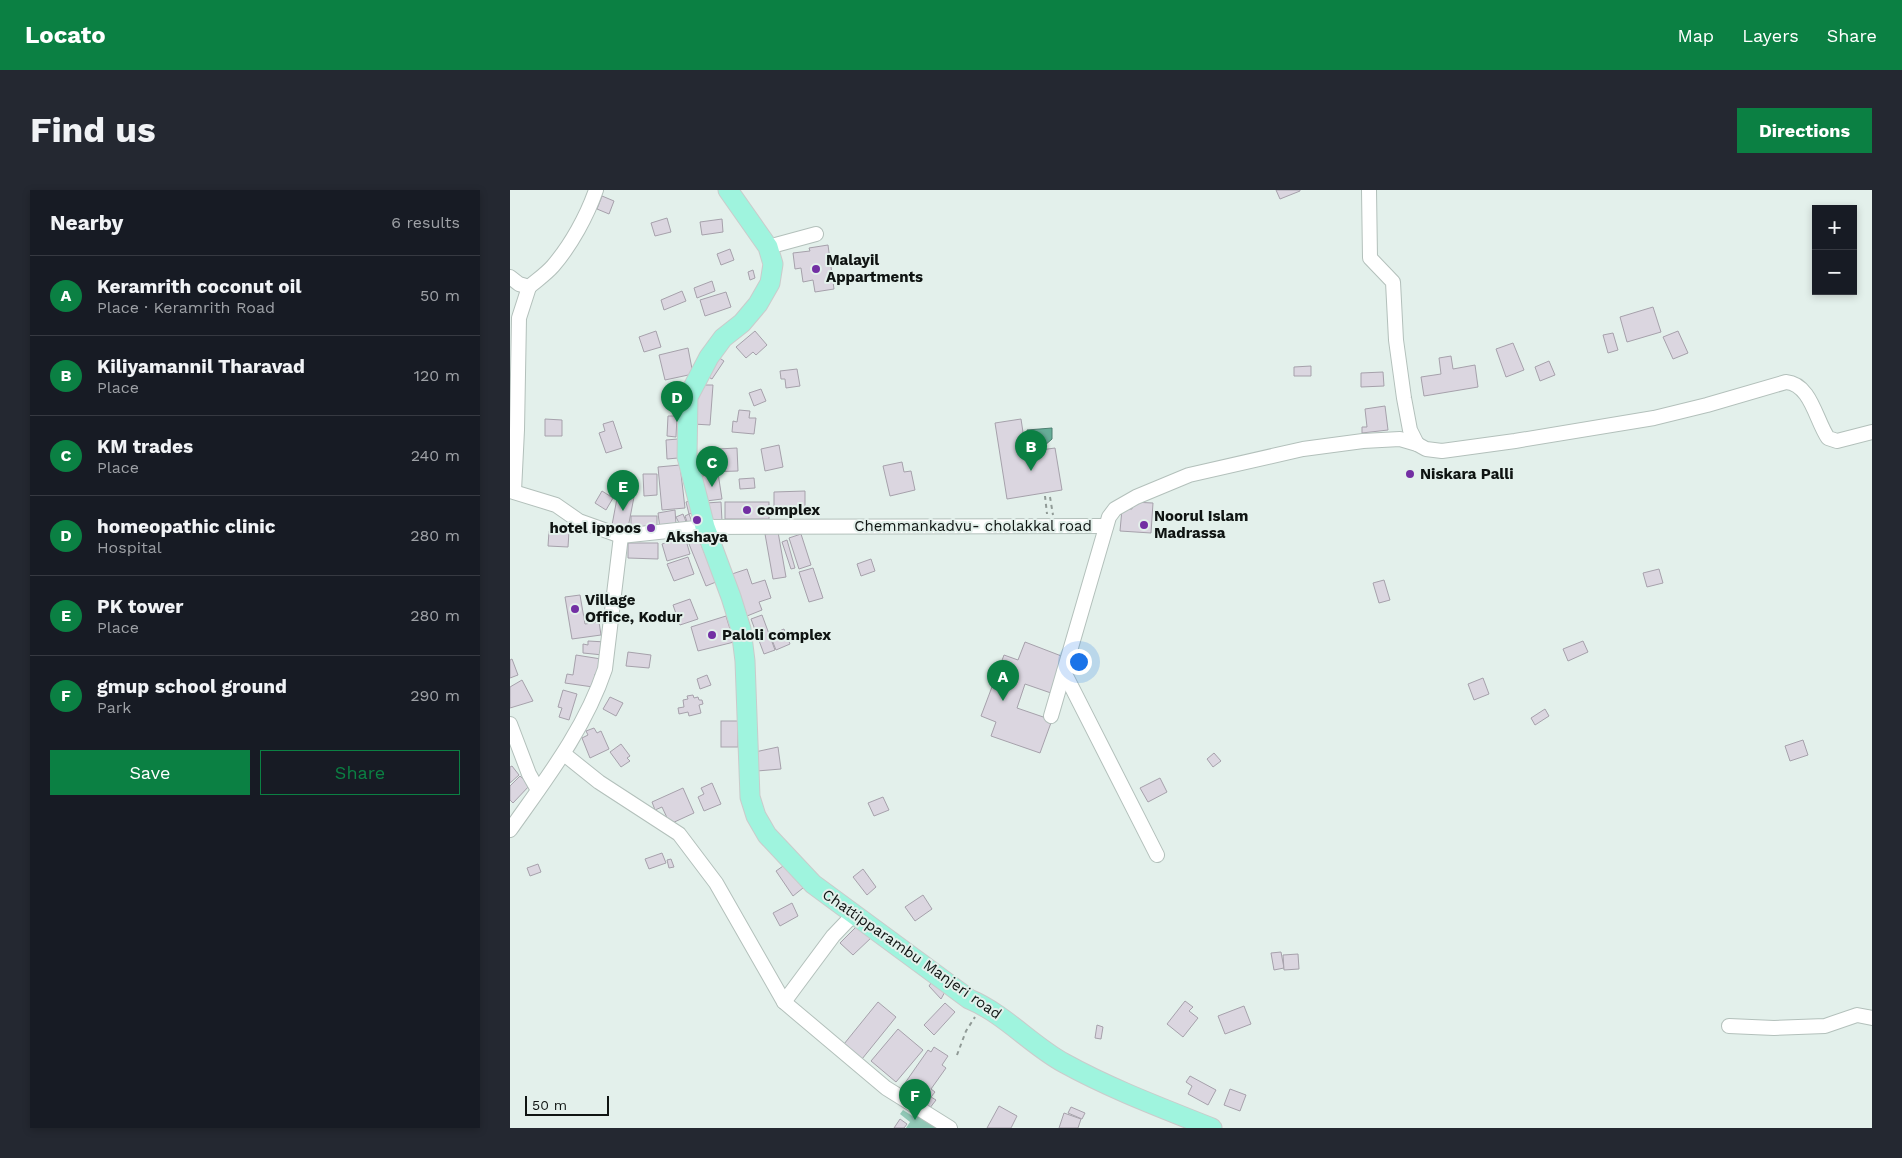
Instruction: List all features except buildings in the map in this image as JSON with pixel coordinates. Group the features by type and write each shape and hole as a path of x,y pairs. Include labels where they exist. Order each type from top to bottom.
{"main road":[{"name":"Chattipparambu Manjeri road","path":"728,190 768,247 773,264 770,283 753,310 742,323 723,338 709,357 688,397 687,457 705,527 741,629 745,661 750,797 756,816 767,835 812,884 966,996 984,1005 1063,1063 1151,1104 1212,1128"}],"street":[{"path":"510,830 564,754 586,715 605,670 621,536 579,521 556,505 512,491 518,430 519,318 529,287 553,266 572,239 596,190"},
{"path":"1369,190 1370,258 1393,282 1396,340 1404,398 1410,430 1417,444"},
{"path":"768,247 816,234"},
{"path":"510,277 519,284 529,287"},
{"name":"Chemmankadvu- cholakkal road","path":"621,536 705,527 1106,526 1109,517 1115,509 1160,486 1189,476 1303,450 1363,441 1400,439 1426,449 1442,451 1515,442 1654,418 1786,382 1802,389 1808,397 1828,438 1837,440 1872,432"},
{"path":"1051,716 1106,526"},
{"path":"1064,672 1156,855"},
{"path":"510,724 529,774 538,790"},
{"path":"564,754 599,782 680,834 716,883 784,1002 886,1088 950,1128"},
{"path":"784,1002 833,936 854,914"},
{"path":"1729,1026 1774,1028 1825,1026 1857,1015 1872,1018"}],"path":[{"path":"1045,496 1052,526"},
{"path":"1050,497 1052,526"},
{"path":"957,1055 966,1031 976,1018 960,1006 966,996"}],"shaded area":[{"path":"1052,428 1052,439 1044,446 1029,446 1027,430"},
{"path":"903,1110 914,1117 916,1114 938,1128 906,1128 910,1122 900,1114"}],"place":[{"name":"Malayil Appartments","path":"816,269"},
{"name":"homeopathic clinic","path":"677,422"},
{"name":"Kiliyamannil Tharavad","path":"1031,471"},
{"name":"Niskara Palli","path":"1410,474"},
{"name":"KM trades","path":"712,487"},
{"name":"complex","path":"747,510"},
{"name":"PK tower","path":"623,511"},
{"name":"Akshaya","path":"697,520"},
{"name":"Noorul Islam Madrassa","path":"1144,525"},
{"name":"hotel ippoos","path":"651,528"},
{"name":"Village Office, Kodur","path":"575,609"},
{"name":"Paloli complex","path":"712,635"},
{"name":"Keramrith coconut oil","path":"1003,701"},
{"name":"gmup school ground","path":"915,1120"}]}
